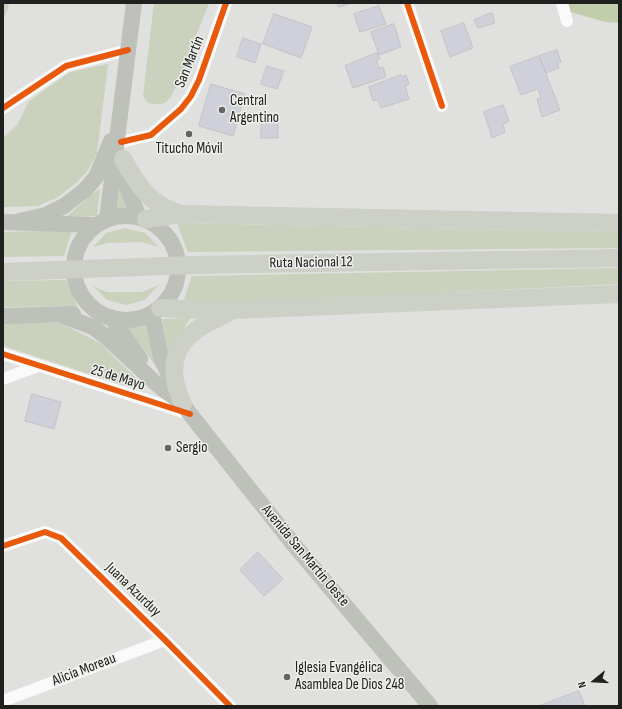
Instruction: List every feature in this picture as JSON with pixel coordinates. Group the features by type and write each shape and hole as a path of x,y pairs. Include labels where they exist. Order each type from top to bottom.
{"highway":[{"path":"122,150 133,176 150,198 163,207 182,214"},
{"path":"142,218 182,214 619,223"},
{"name":"Ruta Nacional 12","path":"3,272 193,265 619,258"},
{"path":"156,310 235,310 619,294"},
{"path":"186,409 175,381 175,362 181,345 192,332 206,323 235,310"}],"main road":[{"path":"11,222 101,222 123,216 142,218 161,229 172,243 178,260 177,278 171,294 156,310 139,318 125,320 105,314 86,301 78,286 74,269 77,252 84,237 101,222 118,123 134,3"},
{"path":"118,123 126,185 142,218"},
{"path":"11,222 46,215 64,206 85,190 96,178 118,123"},
{"path":"156,310 161,358 186,409"},
{"path":"3,316 105,314"},
{"path":"105,314 159,386"},
{"path":"63,316 93,327 105,336 186,409"},
{"name":"Avenida San Martín Oeste","path":"186,409 294,545 430,706"}],"street":[{"name":"San Martín","path":"122,150 151,135 181,109 191,96 199,80 226,3"},
{"path":"407,3 442,106"},
{"path":"562,3 567,21"},
{"path":"3,108 66,66 128,50"},
{"name":"25 de Mayo","path":"3,354 38,366 186,409"},
{"path":"3,379 38,366"},
{"name":"Juana Azurduy","path":"3,546 44,532 61,538 230,706"},
{"name":"Alicia Moreau","path":"3,701 165,640"}],"green space":[{"path":"3,3 9,3 3,19"},
{"path":"154,3 209,3 176,87 168,100 163,104 148,103 143,96"},
{"path":"563,3 619,3 619,23 605,22 567,11"},
{"path":"108,64 97,153 88,170 76,183 58,197 38,206 3,207 3,138 18,124 29,101 70,72"},
{"path":"117,183 128,211 113,210"},
{"path":"100,188 97,216 67,216"},
{"path":"177,223 619,232 619,248 188,252"},
{"path":"125,228 145,233 159,247 141,242 108,243 93,247 106,233"},
{"path":"72,230 64,256 3,257 3,232"},
{"path":"619,268 619,284 182,305 192,276"},
{"path":"66,280 77,306 3,307 3,281"},
{"path":"159,285 145,300 126,305 107,300 93,286 107,292 142,292"},
{"path":"190,318 168,354 162,319"},
{"path":"149,321 164,377 126,326"},
{"path":"3,323 60,323 100,343 139,381 132,388 7,347 3,344"}],"building":[{"path":"337,3 352,3 339,7"},
{"path":"379,6 386,24 360,32 354,14"},
{"path":"492,13 495,23 478,28 474,20"},
{"path":"274,14 312,27 301,58 263,44"},
{"path":"464,23 473,48 450,57 441,31"},
{"path":"394,24 401,47 379,55 371,32"},
{"path":"243,38 261,44 255,63 237,57"},
{"path":"557,50 561,62 557,63 559,68 546,73 539,56"},
{"path":"377,53 380,59 376,60 379,68 383,67 386,77 353,88 345,66"},
{"path":"539,56 560,110 542,117 537,99 541,98 538,89 521,95 510,67"},
{"path":"267,66 284,71 277,89 261,84"},
{"path":"401,75 402,77 406,75 409,84 405,86 409,99 381,108 378,100 373,101 369,87"},
{"name":"Central Argentino","path":"211,84 245,94 233,136 199,126"},
{"path":"503,105 509,121 503,124 505,132 492,138 484,112"},
{"path":"262,118 278,119 278,138 261,138"},
{"path":"32,394 61,402 54,429 25,421"},
{"path":"258,552 283,579 264,596 240,570"},
{"path":"579,691 585,706 539,706"}],"cycle path":[{"path":"121,142 151,135 181,109 191,96 199,80 226,3"},
{"path":"407,3 442,106"},
{"path":"3,108 66,66 128,50"},
{"path":"3,354 190,414"},
{"path":"3,546 45,532 61,538 230,706"}],"place":[{"name":"Central Argentino","path":"222,110"},
{"name":"Titucho Móvil","path":"189,134"},
{"name":"Sergio","path":"168,448"},
{"name":"Iglesia Evangélica Asamblea De Dios 248","path":"287,677"}]}
